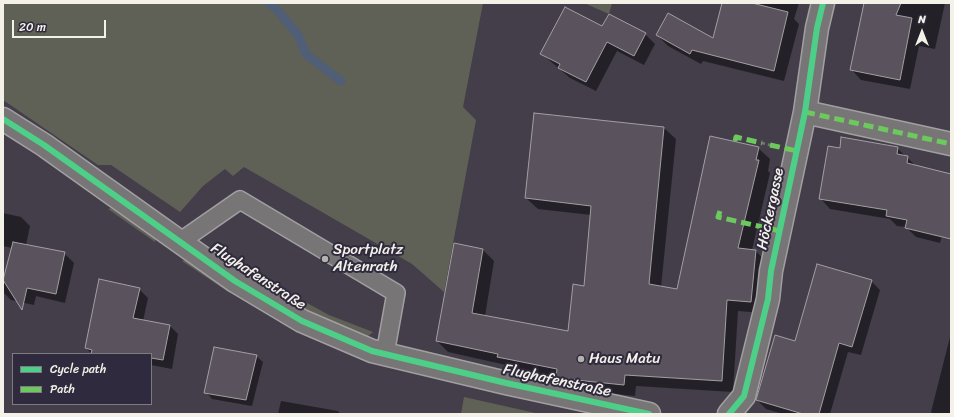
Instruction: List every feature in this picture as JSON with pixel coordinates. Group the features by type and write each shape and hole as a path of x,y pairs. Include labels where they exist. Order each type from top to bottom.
{"street":[{"name":"Höckergasse","path":"730,414 744,396 768,299 771,271 805,112 817,28 823,3"},
{"path":"805,112 951,144"},
{"name":"Flughafenstraße","path":"3,119 44,145 181,241 235,281 302,321 354,343 385,354 506,383 649,414"}],"lane":[{"path":"181,241 240,200 396,293 385,354"}],"path":[{"path":"762,143 770,145"}],"shaded area":[{"path":"3,3 483,3 463,107 476,120 444,292 412,264 244,167 233,176 225,169 203,186 180,212 111,165 98,165 3,100"},
{"path":"584,3 612,3 609,14"},
{"path":"119,206 156,233 155,242 108,209"},
{"path":"192,256 230,283 230,293 182,261"},
{"path":"298,298 329,315 373,332 365,339 298,309"},
{"path":"464,397 540,414 461,414"}],"building":[{"path":"722,3 752,3 788,12 774,71 692,50 690,54 656,35 668,13 713,38"},
{"path":"864,3 901,3 896,15 912,18 900,80 850,70"},
{"path":"565,7 602,26 609,14 646,33 634,56 607,42 586,82 558,68 560,64 540,54"},
{"path":"534,113 664,127 649,284 677,289 710,136 759,147 756,160 759,160 738,248 756,250 751,302 727,300 722,381 625,375 624,385 556,378 557,369 497,357 498,354 436,341 454,243 483,249 472,313 568,331 573,284 584,286 591,206 525,198"},
{"path":"841,137 898,147 897,154 908,156 907,163 951,174 951,239 905,228 907,220 886,216 887,210 819,199 828,146 840,148"},
{"path":"13,242 65,252 56,294 27,288 22,310 3,280"},
{"path":"817,264 872,280 852,347 839,343 819,414 803,414 756,400 775,335 795,341"},
{"path":"99,279 140,288 133,318 170,325 163,360 152,358 152,353 91,353 92,350 85,348"},
{"path":"214,347 257,355 246,400 204,393"}],"waterway":[{"path":"269,3 278,11 298,35 306,54 341,81"}],"marked path":[{"path":"805,112 951,144"},
{"path":"735,141 736,137 762,143"},
{"path":"770,145 797,151"},
{"path":"720,211 718,217 780,231"}],"cycle path":[{"path":"729,414 744,396 768,299 771,271 805,112 817,28 823,3"},
{"path":"3,119 44,145 235,281 302,321 372,351 506,383 649,414"}],"place":[{"name":"Sportplatz Altenrath","path":"325,259"},
{"name":"Haus Matu","path":"581,359"}]}
